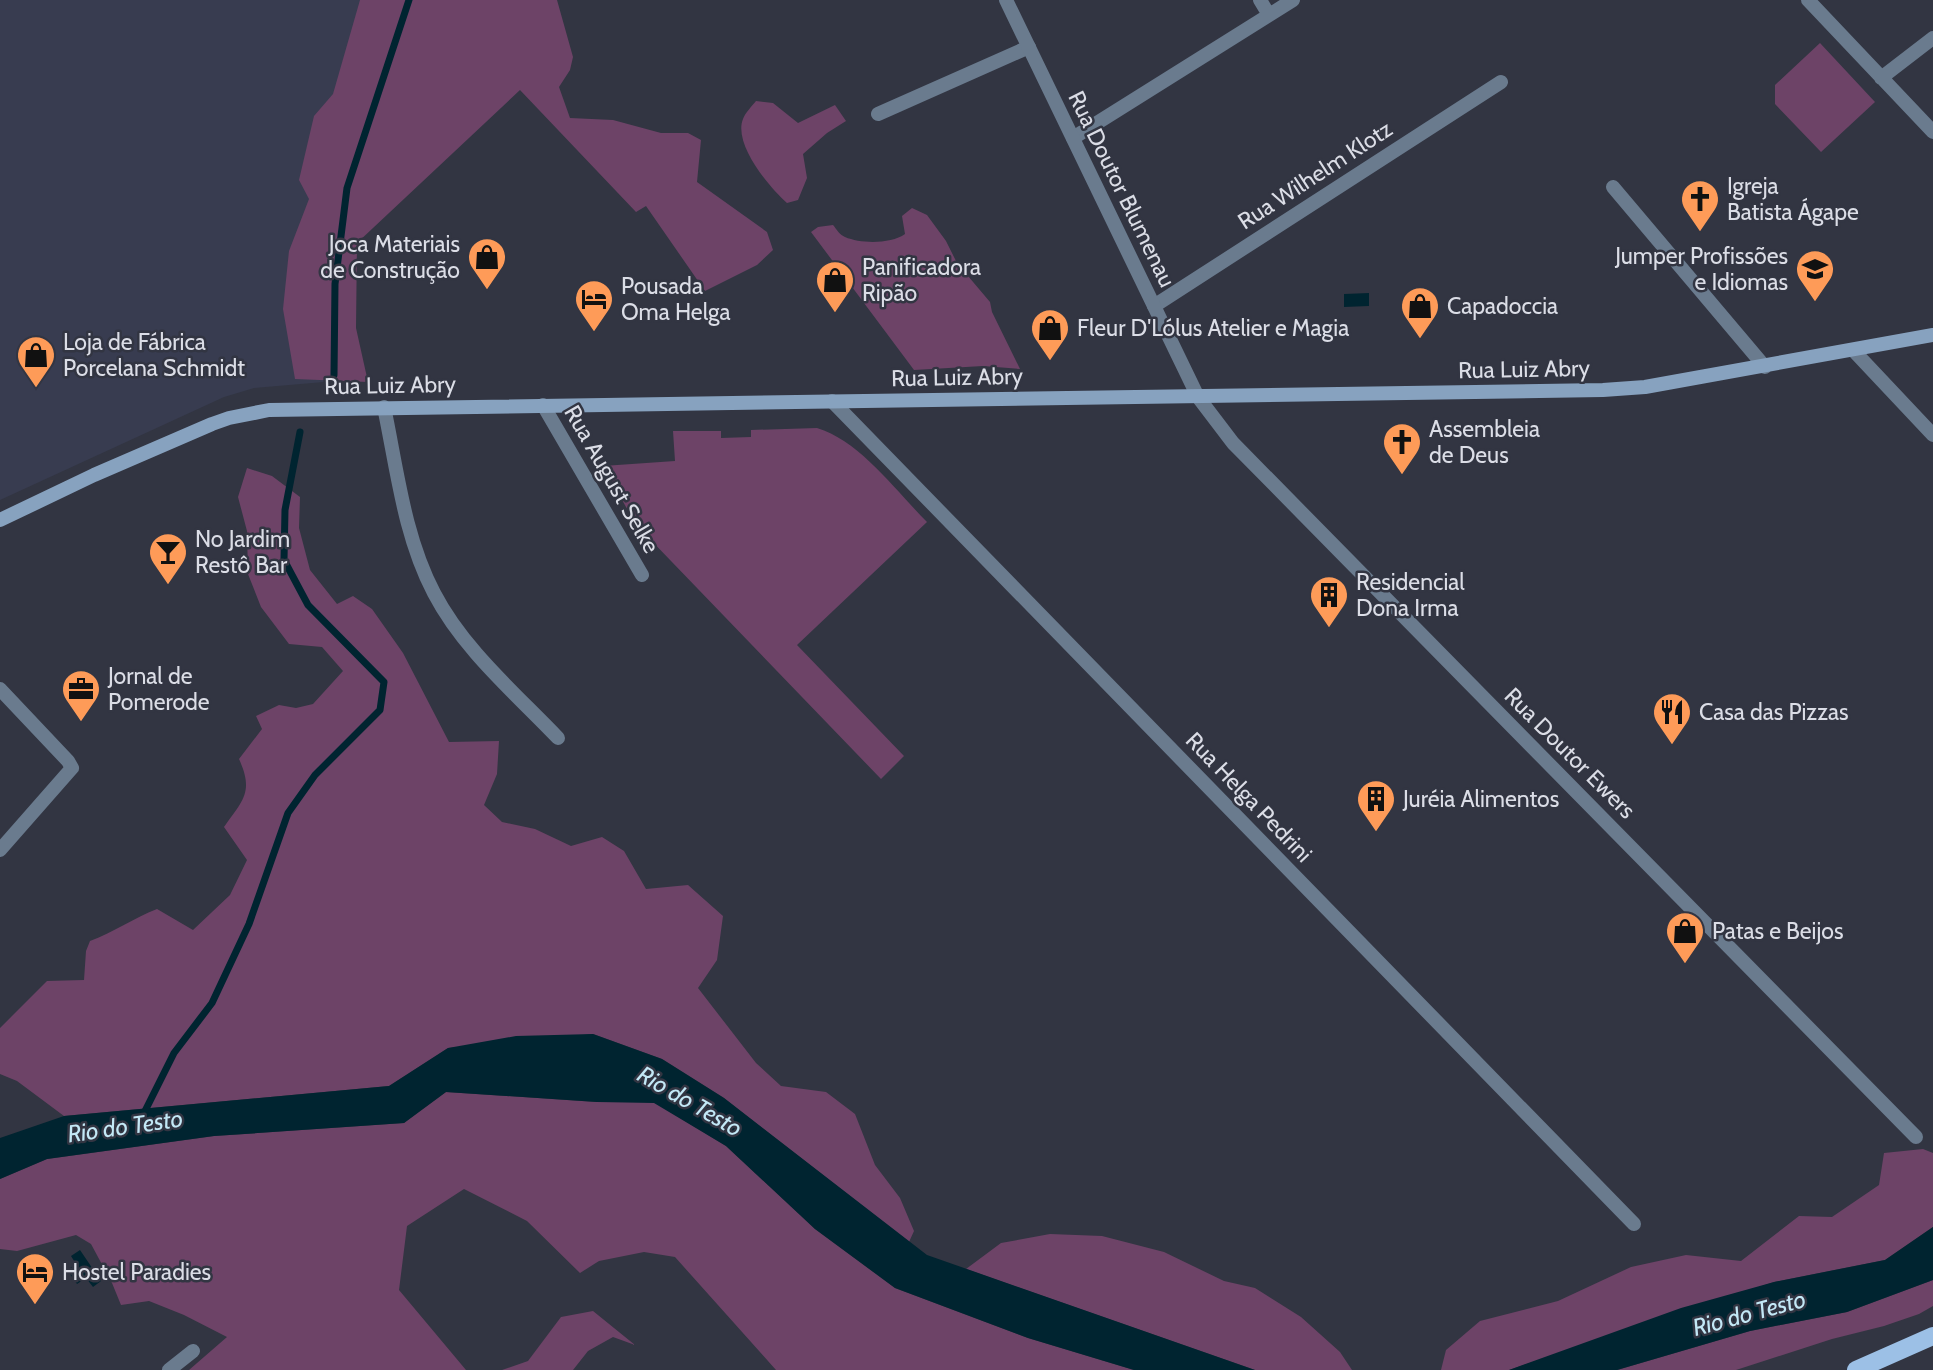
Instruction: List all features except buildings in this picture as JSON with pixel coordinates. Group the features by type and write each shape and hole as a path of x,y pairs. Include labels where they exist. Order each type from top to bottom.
{"main road":[{"name":"Rua Luiz Abry","path":"0,520 94,475 229,418 269,410 1603,390 1644,387 1765,367 1933,335"},
{"path":"1856,1370 1933,1336"}],"street":[{"name":"Rua Doutor Blumenau","path":"1006,0 1198,397"},
{"path":"1260,0 1269,15"},
{"path":"1073,138 1293,0"},
{"path":"1808,0 1933,132"},
{"path":"1881,78 1933,38"},
{"path":"878,114 1029,47"},
{"name":"Rua Wilhelm Klotz","path":"1154,306 1501,82"},
{"path":"1613,187 1765,367"},
{"path":"1853,350 1933,435"},
{"name":"Rua Doutor Ewers","path":"1198,397 1233,443 1916,1137"},
{"name":"Rua Helga Pedrini","path":"832,401 1634,1224"},
{"name":"Rua August Selke","path":"543,405 642,575"},
{"path":"384,407 410,532 419,561 434,593 471,648 558,738"},
{"path":"0,689 72,768 0,850"},
{"path":"169,1370 193,1351"}],"shaded area":[{"path":"0,0 402,0 323,303 324,382 254,388 224,397 0,500"},
{"path":"360,0 557,0 573,57 570,70 559,87 570,118 613,120 661,133 688,133 701,140 697,182 767,232 773,250 757,265 705,291 646,206 636,212 520,90 357,243 356,328 368,382 295,379 283,309 289,251 309,199 299,180 314,116 333,94"},
{"path":"1820,43 1875,102 1821,152 1775,104 1775,85"},
{"path":"756,101 773,103 798,123 835,105 846,121 803,154 807,178 798,200 787,203 771,187 748,152 741,129 744,117"},
{"path":"912,208 927,215 946,241 957,263 990,302 992,312 1020,369 983,366 914,370 811,232 818,227 833,225 842,235 859,241 892,240 905,234 902,216"},
{"path":"817,428 833,434 862,455 927,522 797,645 904,756 881,779 645,534 603,466 675,461 673,431 721,431 721,438 751,437 751,430"},
{"path":"247,468 272,476 300,497 299,528 310,570 337,604 353,596 372,609 403,653 449,742 499,741 497,774 484,805 502,822 535,829 571,846 602,837 624,851 646,889 688,885 723,916 717,960 698,988 756,1063 781,1086 826,1092 855,1114 875,1165 900,1198 914,1231 909,1242 724,1098 662,1059 593,1034 448,1048 389,1086 64,1116 17,1081 0,1074 0,1028 47,981 84,980 86,951 90,941 157,909 193,930 230,895 247,860 224,827 244,795 246,780 239,759 262,729 256,716 279,705 296,708 313,704 343,671 322,647 289,644 261,607 248,574 247,531 238,497"},
{"path":"446,1092 597,1102 654,1102 726,1146 815,1229 895,1288 1028,1338 1134,1370 776,1370 675,1257 644,1252 599,1261 580,1273 527,1221 464,1189 407,1226 399,1290 466,1370 189,1370 227,1337 149,1301 121,1305 91,1244 76,1235 17,1251 0,1249 0,1179 47,1159 214,1136 404,1123"},
{"path":"1923,1149 1933,1153 1933,1227 1885,1260 1774,1282 1509,1370 1441,1370 1446,1350 1480,1321 1558,1301 1631,1267 1686,1255 1741,1261 1799,1216 1832,1217 1879,1185 1884,1153"},
{"path":"1050,1234 1102,1236 1164,1252 1224,1281 1255,1288 1301,1317 1340,1352 1352,1370 1255,1370 966,1269 1001,1243"},
{"path":"1933,1280 1933,1306 1919,1314 1736,1370 1617,1370 1750,1331 1847,1312"},
{"path":"593,1311 635,1345 613,1337 588,1351 573,1370 502,1370 528,1361 561,1317"}],"water":[{"path":"1369,293 1369,306 1344,307 1344,294"},
{"name":"Rio do Testo","path":"593,1034 662,1059 724,1098 927,1255 1255,1370 1134,1370 1028,1338 895,1288 815,1229 726,1146 654,1103 446,1092 404,1123 214,1136 47,1159 0,1179 0,1138 64,1116 389,1086 448,1048 516,1036"},
{"name":"Rio do Testo","path":"1933,1227 1933,1280 1847,1312 1750,1331 1617,1370 1509,1370 1681,1308 1774,1282 1885,1260"},
{"path":"80,1250 101,1281 93,1287 86,1278 77,1284 67,1270 76,1264 71,1256"}],"waterway":[{"path":"334,375 335,284 347,188 409,0"},
{"name":"Rio do Testo","path":"142,1117 174,1053 212,1003 249,924 288,813 315,775 380,710 384,682 308,605 284,560 285,510 300,432"}],"place":[{"name":"Igreja Batista Ágape","path":"1700,233"},
{"name":"Joca Materiais de Construção","path":"487,291"},
{"name":"Jumper Profissões e Idiomas","path":"1815,303"},
{"name":"Panificadora Ripão","path":"835,314"},
{"name":"Pousada Oma Helga","path":"594,333"},
{"name":"Capadoccia","path":"1420,340"},
{"name":"Fleur D'Lólus Atelier e Magia","path":"1050,362"},
{"name":"Loja de Fábrica Porcelana Schmidt","path":"36,389"},
{"name":"Assembleia de Deus","path":"1402,476"},
{"name":"No Jardim Restô Bar","path":"168,586"},
{"name":"Residencial Dona Irma","path":"1329,629"},
{"name":"Jornal de Pomerode","path":"81,723"},
{"name":"Casa das Pizzas","path":"1672,746"},
{"name":"Juréia Alimentos","path":"1376,833"},
{"name":"Patas e Beijos","path":"1685,965"},
{"name":"Hostel Paradies","path":"35,1306"}]}
